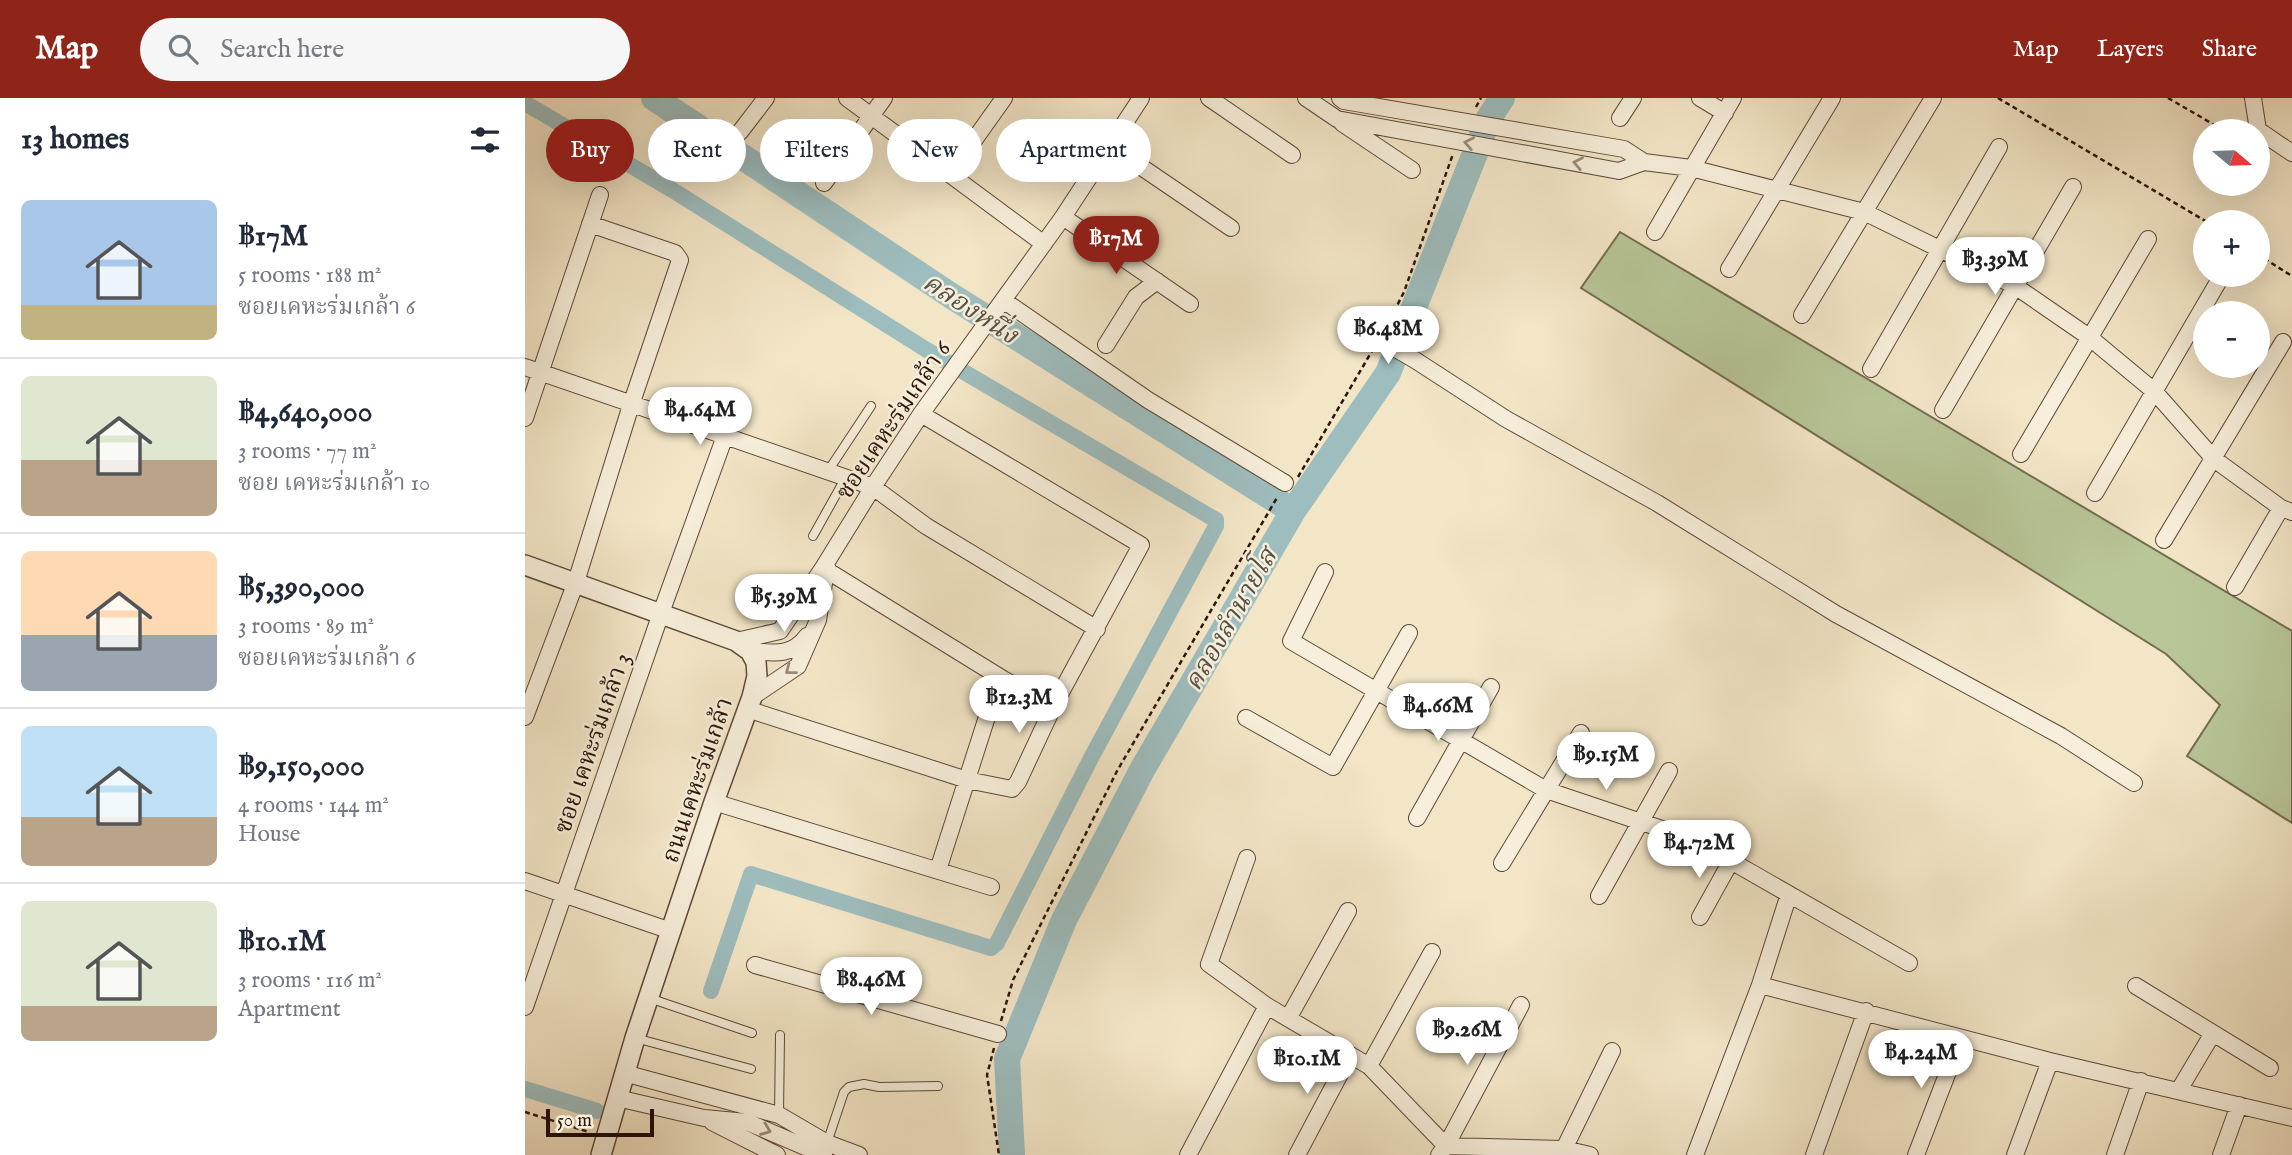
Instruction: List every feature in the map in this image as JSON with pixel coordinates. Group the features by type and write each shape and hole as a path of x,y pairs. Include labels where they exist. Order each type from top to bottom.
{"street":[{"path":"746,124 766,98"},
{"path":"847,98 887,126"},
{"path":"824,183 884,98"},
{"path":"982,129 1004,98"},
{"name":"ซอยเคหะร่มเกล้า 6","path":"1127,119 1141,98"},
{"path":"1209,98 1291,155"},
{"path":"1306,98 1412,170"},
{"path":"1340,98 1362,104 1382,102 1441,118 1624,149 1644,162 1691,168 1864,212 2015,286 2089,337 2154,391 2214,459 2287,510 2235,587"},
{"path":"1620,118 1633,98"},
{"path":"1700,98 1725,113"},
{"path":"1655,232 1733,98"},
{"path":"1729,269 1832,98"},
{"path":"1802,315 1933,98"},
{"path":"2253,98 2258,130 2292,153"},
{"path":"1359,123 1362,104"},
{"path":"1337,120 1619,171 1644,162"},
{"path":"1871,369 1999,147"},
{"path":"1151,174 1231,228"},
{"path":"961,182 1044,244"},
{"name":"ซอยเคหะร่มเกล้า 6","path":"743,646 780,631 826,567 873,486 921,414 1085,182"},
{"path":"1943,410 2073,187"},
{"path":"525,418 532,370 600,195"},
{"path":"1063,217 1190,304"},
{"path":"525,717 576,582 680,258 675,253 590,224"},
{"path":"2021,454 2148,239"},
{"path":"1106,345 1136,297 1157,281"},
{"path":"2095,493 2215,287"},
{"path":"1000,305 1148,400 1285,483"},
{"path":"1379,339 1506,419 1657,503 1836,614 2061,736 2134,783"},
{"path":"2164,540 2283,342"},
{"path":"532,370 873,486 926,526 1097,629"},
{"path":"749,703 967,779 1014,788 1053,707 1141,545 921,414"},
{"name":"ซอย เคหะร่มเกล้า 3","path":"525,1007 725,436"},
{"path":"525,565 661,613 743,646"},
{"path":"826,567 1003,679 1053,707"},
{"name":"ซอยเคหะร่มเกล้า 6","path":"749,703 798,666 818,620 826,567"},
{"path":"1325,572 1291,641 1546,790 1671,832 1731,860 1909,962"},
{"name":"ซอยเคหะร่มเกล้า 6","path":"743,646 774,653 793,650 800,645 818,620"},
{"path":"1246,718 1333,767 1409,633"},
{"name":"ถนนเคหะร่มเกล้า","path":"603,1147 635,1038 757,676 756,662 743,646"},
{"path":"938,870 993,698 1003,679"},
{"path":"1417,818 1491,687"},
{"path":"1502,863 1581,733"},
{"path":"1599,896 1669,771"},
{"path":"714,802 991,887"},
{"path":"1247,858 1209,964 1268,1006 1369,1066 1443,1150 1564,1149 1588,1155"},
{"path":"1700,917 1731,860"},
{"path":"525,881 671,931"},
{"path":"1695,1155 1760,985 1789,894"},
{"path":"1289,1017 1348,911"},
{"path":"1369,1066 1432,952"},
{"path":"755,965 998,1034"},
{"path":"1760,985 2050,1061 2292,1118"},
{"path":"2136,986 2270,1068"},
{"path":"1443,1150 1521,1005"},
{"path":"1188,1155 1268,1006"},
{"path":"1814,1155 1866,1011"},
{"path":"2179,1090 2213,1033"},
{"path":"1916,1155 1961,1038"},
{"path":"1564,1149 1612,1051"},
{"path":"1297,1155 1350,1055"},
{"path":"2015,1155 2050,1061"},
{"path":"624,1073 779,1115 826,1149"},
{"path":"2115,1155 2141,1081"},
{"path":"617,1098 704,1118 747,1122 826,1149 859,1155"},
{"path":"2221,1155 2239,1105"},
{"path":"704,1118 777,1155"}],"lane":[{"path":"828,471 871,406"},
{"path":"813,536 846,477"},
{"path":"649,998 752,1033"},
{"path":"779,1115 780,1035"},
{"path":"635,1038 751,1069"},
{"path":"826,1149 844,1092 849,1087 864,1084 879,1087 938,1086"}],"path":[{"path":"1475,109 1481,98"},
{"path":"1998,98 2193,214"},
{"path":"2168,98 2204,119"},
{"path":"999,1155 987,1075 1013,980 1118,771 1285,483 1300,476 1379,339 1404,292 1453,155"},
{"path":"2270,262 2292,275"},
{"path":"525,1112 603,1147"}],"green space":[{"path":"1620,232 2292,631 2292,823 2187,756 2220,705 2166,654 1581,288"}],"waterway":[{"name":"คลองหนึ่ง","path":"654,98 950,295 1293,511"},
{"name":"คลองลำนายโส","path":"1012,1155 1007,1059 1064,920 1142,770 1293,511 1388,373 1489,118 1502,98"},
{"path":"525,103 674,191 930,352 1216,520 1216,526 1091,758 997,943 991,948 751,874 711,991"},
{"path":"525,1089 597,1111"}]}
